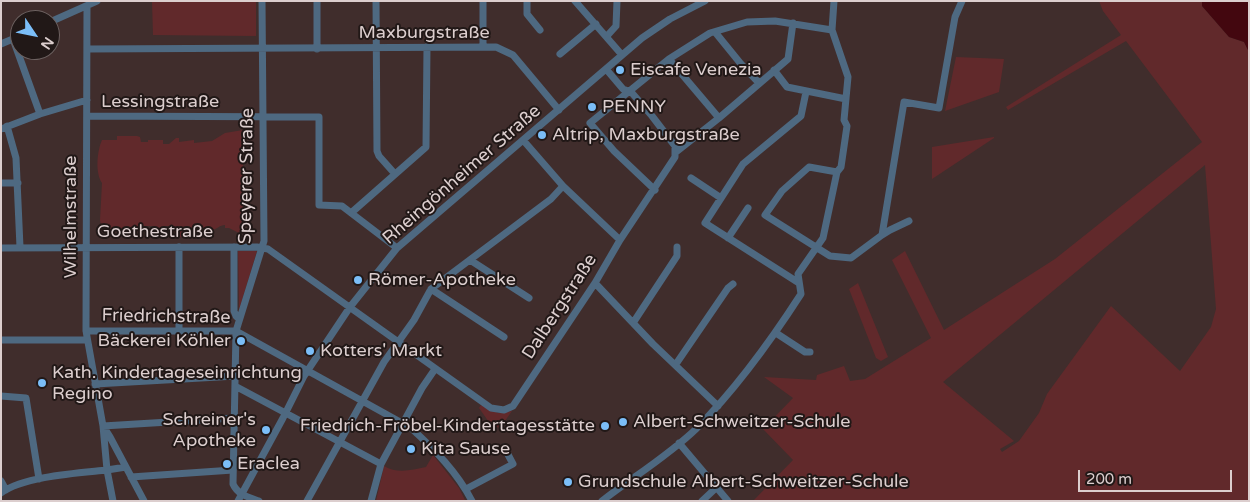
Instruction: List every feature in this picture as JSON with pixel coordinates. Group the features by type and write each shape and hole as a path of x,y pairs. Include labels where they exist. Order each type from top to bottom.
{"street":[{"path":"60,18 97,1"},
{"name":"Speyerer Straße","path":"239,497 233,484 236,331 263,247 264,232 262,1"},
{"path":"317,1 317,49"},
{"path":"376,1 377,151 395,174"},
{"path":"483,1 483,46"},
{"path":"527,1 527,14 540,30"},
{"path":"575,1 622,55"},
{"path":"607,36 616,26 617,1"},
{"name":"Rheingönheimer Straße","path":"239,497 308,371 350,307 397,248 622,55 656,28 693,3 705,1"},
{"path":"602,501 679,443 718,406 776,333 801,294 798,274 823,238 837,172 841,167 847,126 844,120 848,77 832,30 834,1"},
{"path":"882,235 904,102 939,108 954,17 962,1"},
{"name":"Wilhelmstraße","path":"87,6 86,331 103,426 107,470 113,501"},
{"path":"654,190 614,151 590,123 669,59 704,36 747,22 775,21 832,30"},
{"path":"606,69 623,89 632,93 652,116 675,146 676,152 788,59 793,23"},
{"path":"560,54 596,24"},
{"path":"715,32 759,83"},
{"name":"Maxburgstraße","path":"87,50 483,46 502,49 513,55 559,110"},
{"path":"397,248 351,213 426,148 427,47"},
{"path":"669,59 719,118"},
{"path":"23,60 40,114"},
{"path":"774,70 787,86 806,92 846,99"},
{"path":"799,284 705,223 743,164 801,116 806,92"},
{"path":"20,247 16,158 4,128 40,114 87,100"},
{"name":"Lessingstraße","path":"87,116 319,116 319,205 342,206 351,213"},
{"path":"523,140 563,186 620,240"},
{"name":"Dalbergstraße","path":"350,307 491,408 504,410 513,406 595,284 620,240 672,163 676,152"},
{"path":"837,172 809,167 782,191 765,215 830,256 851,258 890,230 909,222"},
{"path":"691,178 721,198"},
{"path":"1,183 18,183"},
{"path":"307,501 384,362 414,320 431,289 551,199 563,186"},
{"path":"728,238 748,208"},
{"path":"234,247 234,311 239,319"},
{"name":"Goethestraße","path":"1,248 263,247 278,254 350,307"},
{"path":"633,323 677,256 676,247"},
{"path":"179,248 179,331"},
{"path":"470,260 529,298"},
{"path":"595,284 718,406"},
{"path":"676,364 728,288 733,284"},
{"path":"431,289 504,336"},
{"name":"Friedrichstraße","path":"86,331 236,331 403,423 431,446 449,466 466,489 472,501"},
{"path":"776,333 805,352 810,352"},
{"name":"Friedrichstraße","path":"1,340 87,340"},
{"path":"372,501 381,464 422,388 435,369"},
{"path":"95,384 236,376"},
{"path":"236,386 381,464"},
{"path":"1,396 26,398 39,479"},
{"path":"103,426 235,418"},
{"name":"Wilhelmstraße","path":"103,426 144,501"},
{"path":"679,443 728,501"},
{"path":"466,489 513,464 504,447"},
{"path":"1,481 3,492 39,479 126,467"},
{"path":"131,477 234,470"},
{"path":"702,501 717,487"},
{"path":"239,497 258,501"}],"shaded area":[{"path":"152,1 256,1 256,36 153,35"},
{"path":"1099,1 1202,1 1202,6 1229,37 1244,42 1249,52 1249,501 753,501 793,460 763,429 793,398 764,377 816,380 817,375 844,366 850,381 865,379 931,338 892,260 905,251 944,330 1055,259 1202,142 1126,41 1008,110 1006,107 1121,35 1103,11","holes":["1205,165 1216,309 1211,327 1180,371 1111,306 1047,394 1039,413 1019,441 1002,452 1000,449 1014,441 943,382"]},
{"path":"1202,1 1249,1 1249,52 1244,42 1229,37 1202,6"},
{"path":"956,57 1004,59 999,92 945,111"},
{"path":"243,130 243,170 245,174 242,196 244,221 239,233 225,228 225,225 210,230 195,226 194,231 183,237 179,237 179,232 175,232 169,226 164,226 164,232 160,232 152,226 144,226 135,231 114,228 102,232 100,220 102,183 98,174 98,162 102,140 117,140 117,136 137,136 140,137 141,142 163,140 163,144 169,144 176,138 179,138 179,142 194,140 194,143 212,141 225,133"},
{"path":"994,138 932,179 932,147"},
{"path":"238,251 257,251 239,310"},
{"path":"858,283 888,357 881,361 876,358 849,289"},
{"path":"481,405 498,413 512,411 500,428 491,425 479,408"},
{"path":"433,455 459,488 465,500 376,501 384,466 399,471 426,467"}],"place":[{"name":"Eiscafe Venezia","path":"620,70"},
{"name":"PENNY","path":"592,107"},
{"name":"Altrip, Maxburgstraße","path":"542,135"},
{"name":"Römer-Apotheke","path":"358,280"},
{"name":"Bäckerei Köhler","path":"241,341"},
{"name":"Kotters' Markt","path":"310,351"},
{"name":"Kath. Kindertageseinrichtung Regino","path":"42,383"},
{"name":"Albert-Schweitzer-Schule","path":"623,422"},
{"name":"Friedrich-Fröbel-Kindertagesstätte","path":"605,426"},
{"name":"Schreiner's Apotheke","path":"266,430"},
{"name":"Kita Sause","path":"411,449"},
{"name":"Eraclea","path":"227,464"},
{"name":"Grundschule Albert-Schweitzer-Schule","path":"568,482"}]}
